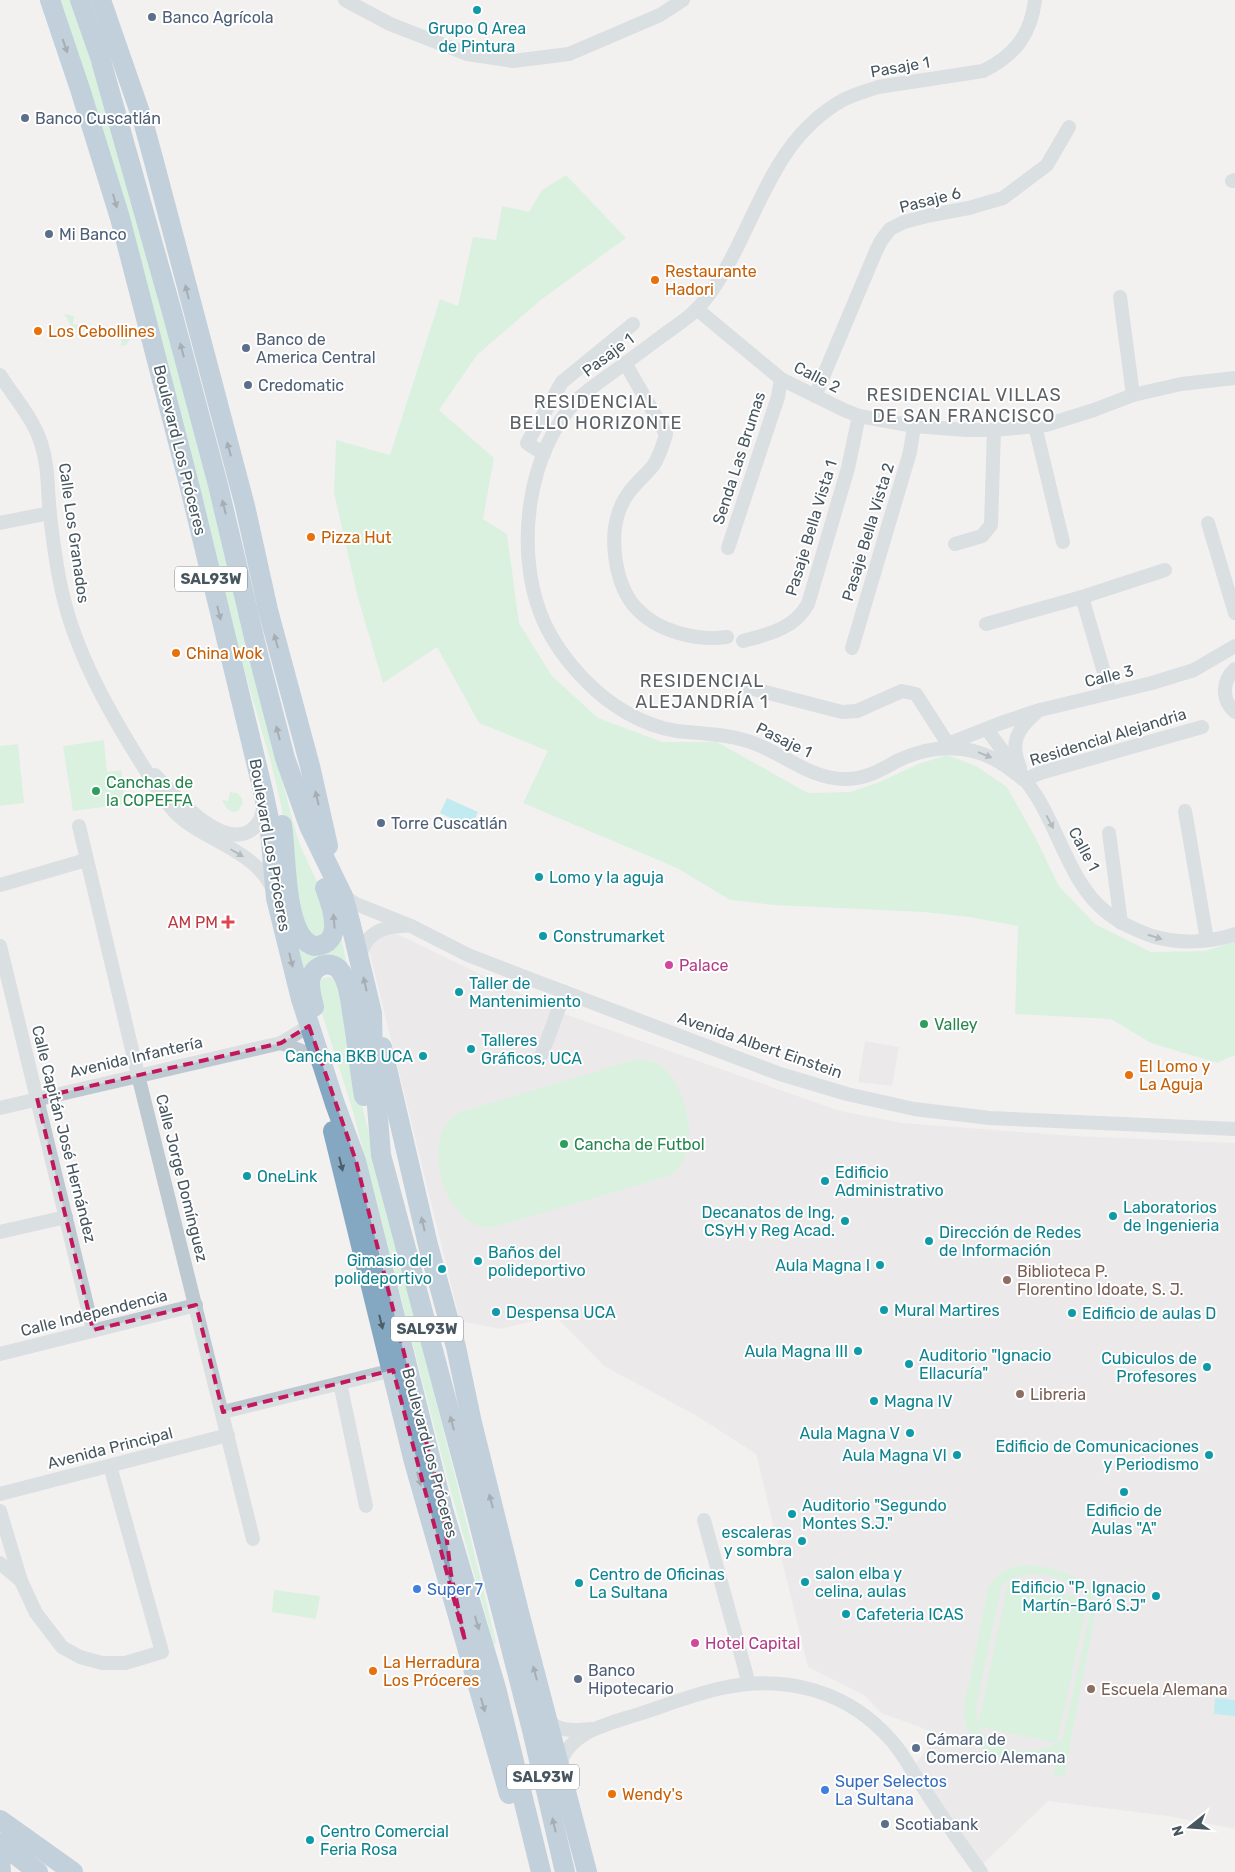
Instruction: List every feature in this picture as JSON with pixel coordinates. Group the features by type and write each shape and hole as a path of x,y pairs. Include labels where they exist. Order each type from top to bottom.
{"highway":[{"name":"Boulevard Los Próceres","path":"50,0 120,218 190,488 263,791 268,818 276,898 310,1029 356,1160 444,1509 496,1688 541,1872"},
{"name":"Boulevard Los Próceres","path":"80,0 100,57 172,312 233,546 256,650 285,758 309,826 343,896 372,1013 373,1057 381,1155 474,1504 565,1872"},
{"path":"101,0 143,121 245,506 268,610 343,896"},
{"path":"233,546 245,506"},
{"path":"239,690 280,813 284,835 290,906 297,931 310,945 319,946 328,942 334,932 333,915 328,897 309,855 295,816 285,758"},
{"path":"356,1160 344,1097 312,997 311,977 321,966 333,964 345,978 350,998 365,1100 381,1155"},
{"path":"372,1013 428,1245 456,1347 472,1423 520,1616 588,1872"},
{"path":"310,1029 322,1088 393,1370 414,1462 509,1794 527,1872"},
{"path":"474,1504 499,1559 520,1616"},
{"path":"444,1509 451,1574 465,1641"},
{"path":"0,1820 65,1869"},
{"path":"0,1825 65,1869"},
{"path":"0,1843 38,1872"},
{"path":"0,1860 0,1872"}],"street":[{"path":"346,0 390,24 467,54 512,61 569,54 660,14 684,0"},
{"name":"Pasaje 1","path":"944,746 924,750 864,777 844,779 812,773 755,743 728,736 675,730 646,723 604,696 579,673 555,642 541,615 532,586 528,545 529,514 534,484 544,454 561,421 579,398 698,310 718,283 737,250 768,180 785,152 816,120 844,100 878,87 983,71 996,65 1012,52 1022,40 1033,16 1035,0"},
{"name":"Pasaje 6","path":"815,396 878,246 890,229 904,222 969,208 1003,198 1047,165 1069,127"},
{"path":"1120,297 1133,395"},
{"name":"Calle 2","path":"698,310 782,379 859,416 914,426 994,430 1046,425 1133,395 1181,384 1235,378"},
{"path":"544,454 527,443 562,382 633,324"},
{"path":"625,363 666,434 654,464 625,495 617,516 614,544 620,576 637,608 660,625 681,634 703,638 727,637"},
{"name":"Senda Las Brumas","path":"728,548 775,406 782,379"},
{"name":"Calle Los Granados","path":"2,383 29,418 40,440 47,464 50,512 64,599 73,630 98,686 135,753 160,793 181,817 207,836 256,865 269,882 276,898"},
{"name":"Pasaje Bella Vista 1","path":"743,641 779,631 795,621 808,604 848,468 859,416"},
{"name":"Pasaje Bella Vista 2","path":"852,648 910,452 914,426"},
{"path":"1035,426 1063,542"},
{"path":"955,544 982,536 991,525 994,430"},
{"path":"0,523 50,512"},
{"path":"1208,523 1235,613"},
{"path":"986,624 1082,597 1165,570"},
{"path":"1082,597 1110,693"},
{"name":"Calle 3","path":"987,729 1040,710 1194,670 1235,646"},
{"path":"1235,669 1228,678 1224,688 1226,698 1235,712"},
{"path":"746,687 842,712 857,711 902,691 916,694 944,746"},
{"path":"1024,780 1014,754 1016,740 1026,722 1040,710"},
{"name":"Residencial Alejandria","path":"1024,780 1040,773 1202,727"},
{"path":"944,746 987,729"},
{"name":"Calle 1","path":"987,729 1036,796 1081,882 1097,904 1121,923 1162,939 1177,941 1207,940 1235,934"},
{"path":"944,746 986,755 1000,762 1024,780"},
{"name":"Calle Los Granados","path":"135,753 198,816 210,826 222,832 241,835 255,827 263,810 263,791"},
{"path":"1185,811 1207,940"},
{"name":"Calle Jorge Domínguez","path":"79,826 138,1075 253,1538"},
{"path":"1109,833 1121,923"},
{"path":"0,885 86,860"},
{"name":"Avenida Albert Einstein","path":"343,896 468,954 565,992 780,1074 855,1096 914,1109 990,1118 1235,1129"},
{"path":"360,962 364,945 376,932 385,928 411,926"},
{"name":"Calle Capitán José Hernández","path":"0,946 93,1330"},
{"path":"542,1054 565,992"},
{"name":"Avenida Infantería","path":"0,1108 281,1043 310,1029"},
{"path":"281,1043 315,1056"},
{"path":"0,1232 66,1217"},
{"name":"Calle Independencia","path":"0,1354 196,1305"},
{"path":"223,1412 393,1370"},
{"path":"340,1383 366,1506"},
{"name":"Avenida Principal","path":"0,1494 228,1435"},
{"path":"0,1511 21,1581 36,1613 62,1647 80,1657 102,1663 124,1663 162,1652 110,1466"},
{"path":"704,1520 750,1684"},
{"path":"0,1563 21,1581"},
{"path":"560,1765 566,1749 572,1743 597,1728 702,1694 722,1688 750,1684 811,1688 842,1701 868,1718 893,1741 977,1871"},
{"path":"548,1720 553,1726 566,1730 597,1728"}],"highlighted area":[{"path":"309,1026 356,1161 443,1509 451,1574 465,1641 393,1370 223,1412 196,1305 93,1330 37,1098 281,1043"}],"shaded area":[{"path":"393,932 559,1012 840,1111 903,1123 1075,1136 1235,1143 1235,1829 1168,1816 1048,1801 979,1868 916,1763 939,1734 881,1713 864,1695 808,1667 756,1454 697,1416 604,1366 555,1316 500,1329 460,1321 369,950 373,940"},
{"path":"865,1041 899,1047 892,1086 858,1082"}],"green space":[{"path":"57,0 70,0 106,106 178,366 293,822 300,845 319,886 328,927 320,935 316,936 302,929 282,809 271,763"},
{"path":"566,175 626,238 542,299 477,355 439,410 494,458 483,519 507,534 519,623 552,676 598,718 662,742 717,742 808,793 850,792 880,782 918,764 947,755 976,766 1007,787 1035,837 1059,886 1095,924 1151,952 1206,951 1235,941 1235,1055 1217,1063 1151,1043 1111,1019 1015,1014 1018,926 969,917 924,912 774,905 730,900 677,868 523,803 548,751 479,723 437,647 383,683 358,598 334,493 336,440 390,455 440,299 458,306 473,237 496,240 502,206 529,212 542,190"},
{"path":"64,314 74,316 73,324 119,332 121,324 130,328 131,338 126,345 121,346 122,336 73,329"},
{"path":"104,740 107,772 121,770 125,804 73,811 63,746"},
{"path":"18,744 24,803 0,806 0,746"},
{"path":"230,792 237,793 242,798 243,803 238,811 235,812 226,808 222,800 228,801"},
{"path":"340,931 347,966 304,978 296,941"},
{"path":"329,977 339,982 361,1101 485,1596 496,1643 494,1645 450,1488 352,1108 319,1004 319,982 323,978"},
{"name":"Cancha de Futbol","path":"634,1060 648,1060 660,1065 670,1075 678,1088 684,1104 689,1138 686,1153 680,1166 669,1176 494,1227 477,1225 462,1216 450,1200 442,1181 438,1160 440,1140 447,1124 460,1112"},
{"path":"1031,1565 1051,1569 1072,1576 1088,1587 1094,1595 1097,1605 1064,1777 1054,1776 1057,1753 1043,1757 1012,1759 985,1751 975,1742 968,1729 964,1713 964,1705 988,1589 1000,1573 1011,1568","holes":["1024,1575 1050,1576 1076,1586 1088,1599 1008,1582 978,1725 976,1709 1001,1588 1004,1584 1011,1579","1088,1599 1091,1607 1063,1738 1057,1742","979,1727 1056,1743 1043,1749 1018,1750 1006,1748 995,1743"]},
{"path":"274,1590 320,1596 316,1619 272,1612"}],"water":[{"path":"447,798 478,812 471,828 440,813"},
{"path":"1215,1698 1235,1700 1235,1716 1214,1714"}],"place":[{"name":"Grupo Q Area de Pintura","path":"477,10"},
{"name":"Banco Agrícola","path":"152,17"},
{"name":"Banco Cuscatlán","path":"25,118"},
{"name":"Mi Banco","path":"49,234"},
{"name":"Restaurante Hadori","path":"655,280"},
{"name":"Los Cebollines","path":"38,331"},
{"name":"Banco de America Central","path":"246,348"},
{"name":"Credomatic","path":"248,385"},
{"name":"Pizza Hut","path":"311,537"},
{"name":"China Wok","path":"176,653"},
{"name":"Canchas de la COPEFFA","path":"96,791"},
{"name":"Torre Cuscatlán","path":"381,823"},
{"name":"Lomo y la aguja","path":"539,877"},
{"name":"AM PM","path":"228,922"},
{"name":"Construmarket","path":"543,936"},
{"name":"Palace","path":"669,965"},
{"name":"Taller de Mantenimiento","path":"459,992"},
{"name":"Valley","path":"924,1024"},
{"name":"Talleres Gráficos, UCA","path":"471,1049"},
{"name":"Cancha BKB UCA","path":"423,1056"},
{"name":"El Lomo y La Aguja","path":"1129,1075"},
{"name":"Cancha de Futbol","path":"564,1144"},
{"name":"OneLink","path":"247,1176"},
{"name":"Edificio Administrativo","path":"825,1181"},
{"name":"Laboratorios de Ingenieria","path":"1113,1216"},
{"name":"Decanatos de Ing, CSyH y Reg Acad.","path":"845,1221"},
{"name":"Dirección de Redes de Información","path":"929,1241"},
{"name":"Baños del polideportivo","path":"478,1261"},
{"name":"Aula Magna I","path":"880,1265"},
{"name":"Gimasio del polideportivo","path":"442,1269"},
{"name":"Biblioteca P. Florentino Idoate, S. J.","path":"1007,1280"},
{"name":"Mural Martires","path":"884,1310"},
{"name":"Despensa UCA","path":"496,1312"},
{"name":"Edificio de aulas D","path":"1072,1313"},
{"name":"Aula Magna III","path":"858,1351"},
{"name":"Auditorio \"Ignacio Ellacuría\"","path":"909,1364"},
{"name":"Cubiculos de Profesores","path":"1207,1367"},
{"name":"Libreria","path":"1020,1394"},
{"name":"Magna IV","path":"874,1401"},
{"name":"Aula Magna V","path":"910,1433"},
{"name":"Aula Magna VI","path":"957,1455"},
{"name":"Edificio de Comunicaciones y Periodismo","path":"1209,1455"},
{"name":"Edificio de Aulas \"A\"","path":"1124,1492"},
{"name":"Auditorio \"Segundo Montes S.J.\"","path":"792,1514"},
{"name":"escaleras y sombra","path":"802,1541"},
{"name":"salon elba y celina, aulas","path":"805,1582"},
{"name":"Centro de Oficinas La Sultana","path":"579,1583"},
{"name":"Super 7","path":"417,1589"},
{"name":"Edificio \"P. Ignacio Martín-Baró S.J\"","path":"1156,1596"},
{"name":"Cafeteria ICAS","path":"846,1614"},
{"name":"Hotel Capital","path":"695,1643"},
{"name":"La Herradura Los Próceres","path":"373,1671"},
{"name":"Banco Hipotecario","path":"578,1679"},
{"name":"Escuela Alemana","path":"1091,1689"},
{"name":"Cámara de Comercio Alemana","path":"916,1748"},
{"name":"Super Selectos La Sultana","path":"825,1790"},
{"name":"Wendy's","path":"612,1794"},
{"name":"Scotiabank","path":"885,1824"},
{"name":"Centro Comercial Feria Rosa","path":"310,1840"}],"district":[{"name":"RESIDENCIAL VILLAS DE SAN FRANCISCO","path":"964,405"},
{"name":"RESIDENCIAL BELLO HORIZONTE","path":"596,412"},
{"name":"RESIDENCIAL ALEJANDRÍA 1","path":"702,691"}]}
